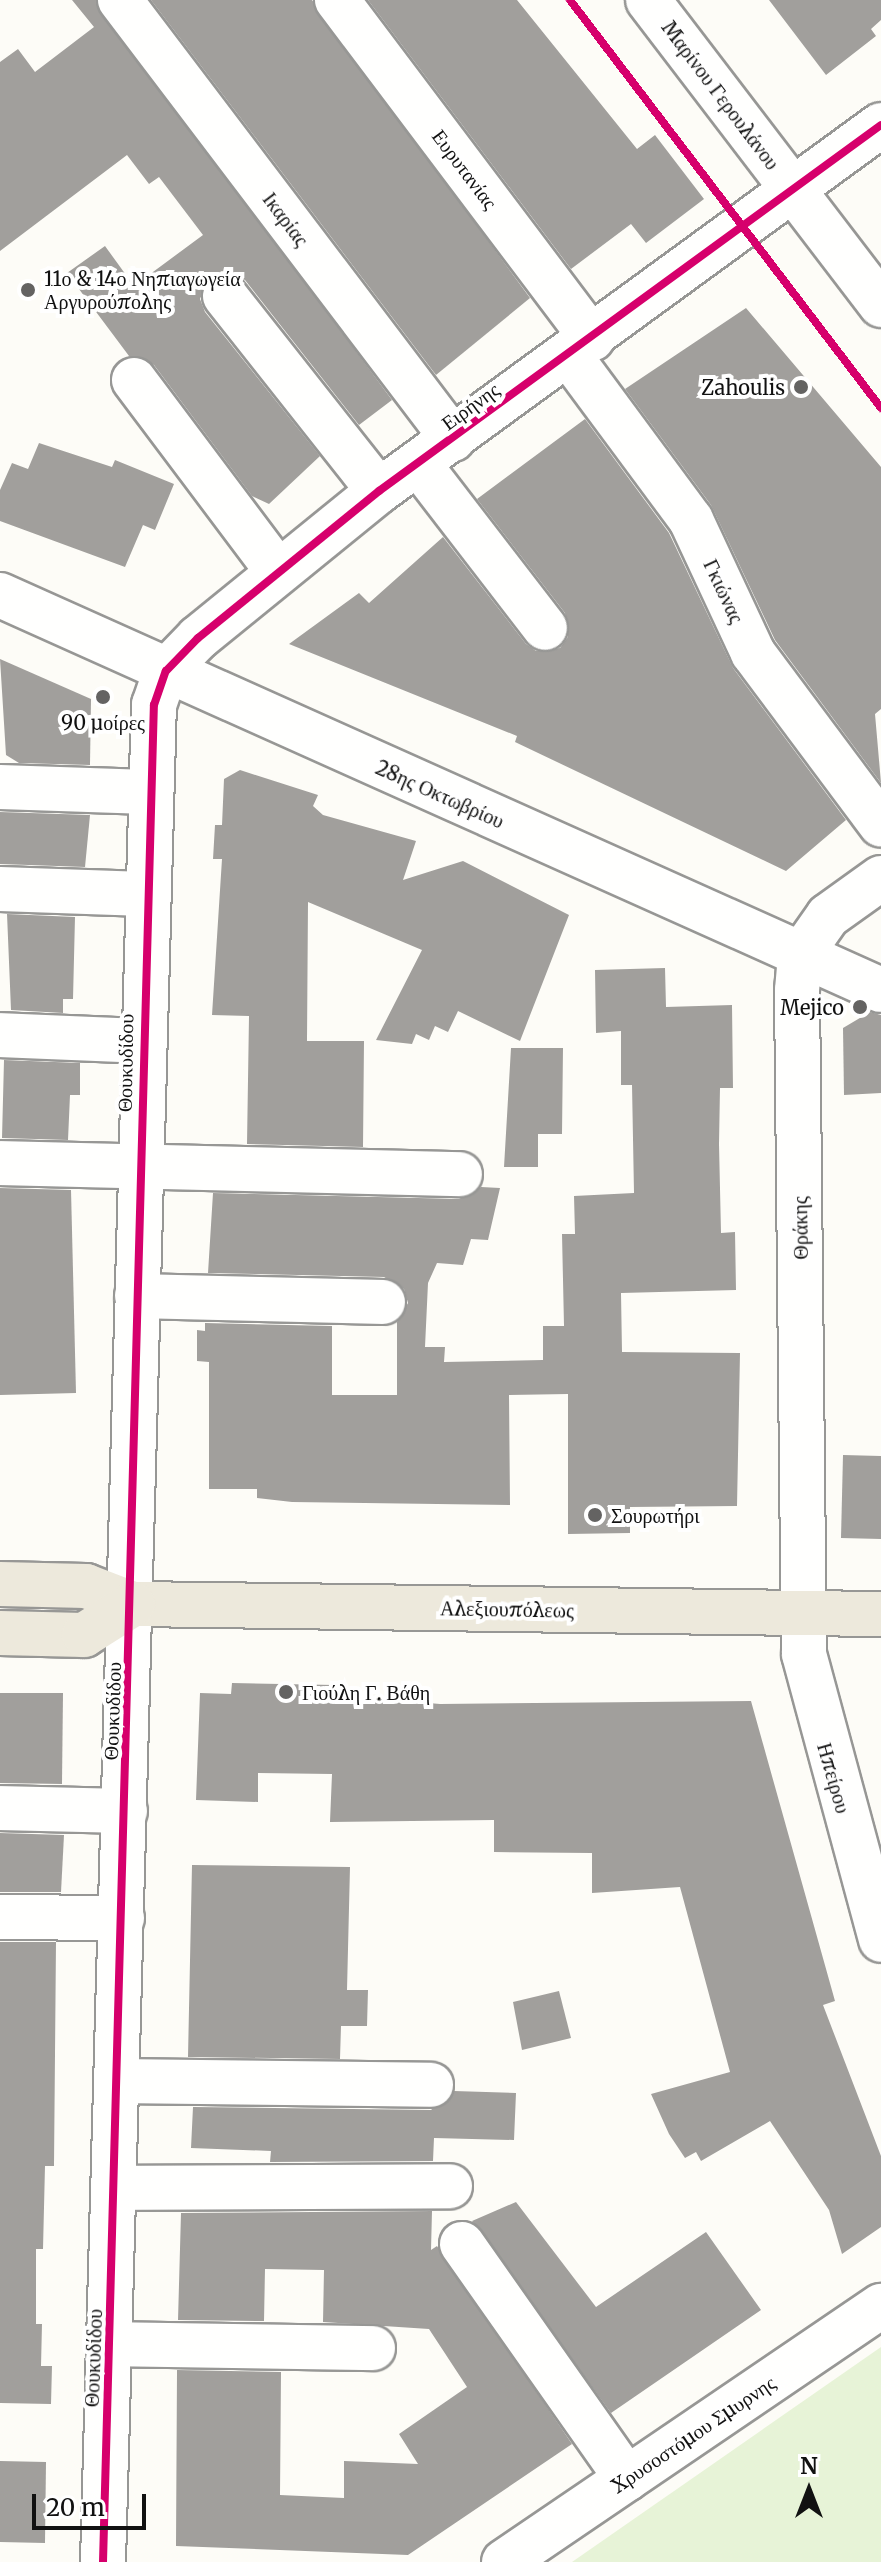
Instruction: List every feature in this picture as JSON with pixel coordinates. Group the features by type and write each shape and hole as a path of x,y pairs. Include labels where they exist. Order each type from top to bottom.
{"main road":[{"name":"Αλεξιουπόλεως","path":"0,1584 86,1586 133,1604 881,1614"},
{"path":"0,1633 84,1635 133,1604"}],"street":[{"name":"Ικαρίας","path":"120,0 435,451 545,628"},
{"name":"Ευρυτανίας","path":"337,0 580,347"},
{"name":"Μαρίνου Γερουλάνου","path":"648,0 881,305"},
{"name":"Ειρήνης","path":"166,671 278,572 379,491 881,125"},
{"path":"225,296 379,491"},
{"name":"Γκιώνας","path":"580,347 691,520 753,653 881,825"},
{"path":"134,380 278,572"},
{"name":"28ης Οκτωβρίου","path":"0,595 881,990"},
{"name":"Θουκυδίδου","path":"103,2562 133,1604 148,792 154,705 166,671"},
{"path":"0,787 148,792"},
{"path":"800,956 828,916 881,878"},
{"path":"0,889 145,894"},
{"name":"Θράκης","path":"800,956 801,1613"},
{"path":"0,1035 142,1041"},
{"path":"0,1163 460,1174"},
{"path":"137,1296 383,1302"},
{"name":"Ηπείρου","path":"801,1613 809,1690 881,1940"},
{"path":"0,1808 125,1811"},
{"path":"0,1917 122,1918"},
{"path":"117,2081 431,2085"},
{"path":"114,2188 450,2186"},
{"path":"462,2244 627,2479"},
{"name":"Χρυσοστόμου Σμυρνης","path":"504,2562 881,2306"},
{"path":"109,2344 373,2348"}],"green space":[{"path":"881,2347 881,2562 572,2562"}],"building":[{"path":"72,0 96,0 392,400 359,425 245,280 222,271 209,277 200,299 205,312 320,456 269,504 252,496 154,365 129,356 67,273 105,246 134,286 203,235 159,177 149,184 127,155 0,251 0,62 18,49 35,72 94,27"},
{"path":"151,0 312,0 530,298 436,375"},
{"path":"368,0 517,0 637,149 655,135 704,199 646,243 631,224 571,269"},
{"path":"769,0 881,0 881,20 871,29 876,36 826,75"},
{"path":"746,308 881,467 881,709 875,714 881,783 775,640 711,505 625,389"},
{"path":"585,419 669,533 733,668 846,820 786,871 515,742 517,736 289,644 359,593 369,603 443,537 526,644 536,651 560,648 568,637 565,613 477,499"},
{"path":"39,443 112,467 115,460 174,484 155,530 143,525 125,567 0,521 0,490 12,463 28,469"},
{"path":"0,659 91,699 90,765 19,763 6,755"},
{"path":"240,770 318,795 313,806 323,815 416,841 403,880 463,861 569,915 520,1041 458,1011 448,1032 435,1026 429,1040 416,1034 412,1044 376,1040 422,950 308,902 307,1041 364,1041 363,1147 247,1144 249,1016 212,1015 222,859 213,859 215,825 222,825 224,779"},
{"path":"0,812 90,815 85,867 0,864"},
{"path":"7,914 75,917 73,999 63,999 63,1013 11,1010"},
{"path":"665,968 666,1007 732,1005 733,1088 720,1088 719,1144 721,1233 735,1232 736,1290 621,1293 622,1352 740,1353 737,1506 630,1507 630,1533 568,1534 568,1394 509,1395 510,1505 292,1502 257,1498 257,1489 209,1489 209,1362 197,1361 197,1330 205,1331 205,1323 332,1326 332,1395 397,1395 397,1322 408,1303 404,1289 384,1277 208,1273 213,1193 459,1199 481,1187 500,1188 488,1240 471,1239 463,1265 437,1263 428,1283 425,1347 445,1347 444,1362 543,1360 543,1326 564,1326 562,1234 575,1234 574,1196 634,1193 632,1085 621,1085 621,1031 596,1033 595,970"},
{"path":"870,1012 881,1015 881,1093 844,1095 843,1028"},
{"path":"511,1048 563,1048 562,1134 538,1134 538,1167 504,1167"},
{"path":"4,1060 80,1063 80,1095 70,1095 68,1140 2,1138"},
{"path":"0,1188 71,1190 76,1393 0,1395"},
{"path":"843,1455 881,1456 881,1539 841,1538"},
{"path":"232,1683 334,1685 332,1695 440,1704 751,1701 835,2001 823,2005 881,2156 881,2227 842,2254 829,2210 770,2121 701,2161 696,2152 685,2158 669,2134 651,2094 730,2072 680,1887 592,1893 592,1853 494,1852 494,1820 330,1822 332,1774 258,1773 258,1802 196,1800 200,1693 231,1694"},
{"path":"0,1693 63,1693 62,1784 0,1783"},
{"path":"0,1833 64,1835 61,1892 0,1892"},
{"path":"192,1865 350,1867 347,1990 368,1990 367,2026 341,2026 340,2059 188,2057"},
{"path":"0,1942 56,1942 54,2166 45,2166 43,2249 36,2249 36,2324 42,2324 41,2366 52,2366 51,2404 0,2403"},
{"path":"559,1991 571,2038 522,2050 513,2002"},
{"path":"454,2091 516,2093 514,2140 434,2138 433,2161 270,2162 271,2151 191,2148 193,2107 431,2110"},
{"path":"516,2202 596,2307 706,2232 761,2310 611,2413 472,2221"},
{"path":"432,2211 431,2250 437,2246 572,2444 408,2555 176,2546 177,2370 281,2372 280,2495 344,2498 344,2461 418,2464 399,2434 467,2387 429,2329 323,2322 324,2270 265,2269 264,2321 178,2320 181,2213"},
{"path":"0,2461 46,2462 45,2543 0,2542"}],"cycle path":[{"path":"570,0 881,408"},
{"path":"103,2562 154,705 166,671 198,638 379,491 881,125"}],"place":[{"name":"11ο & 14ο Νηπιαγωγεία Αργυρούπολης","path":"28,290"},
{"name":"Zahoulis","path":"801,387"},
{"name":"90 μοίρες","path":"103,697"},
{"name":"Mejico","path":"860,1007"},
{"name":"Σουρωτήρι","path":"595,1515"},
{"name":"Γιούλη Γ. Βάθη","path":"286,1692"}]}
